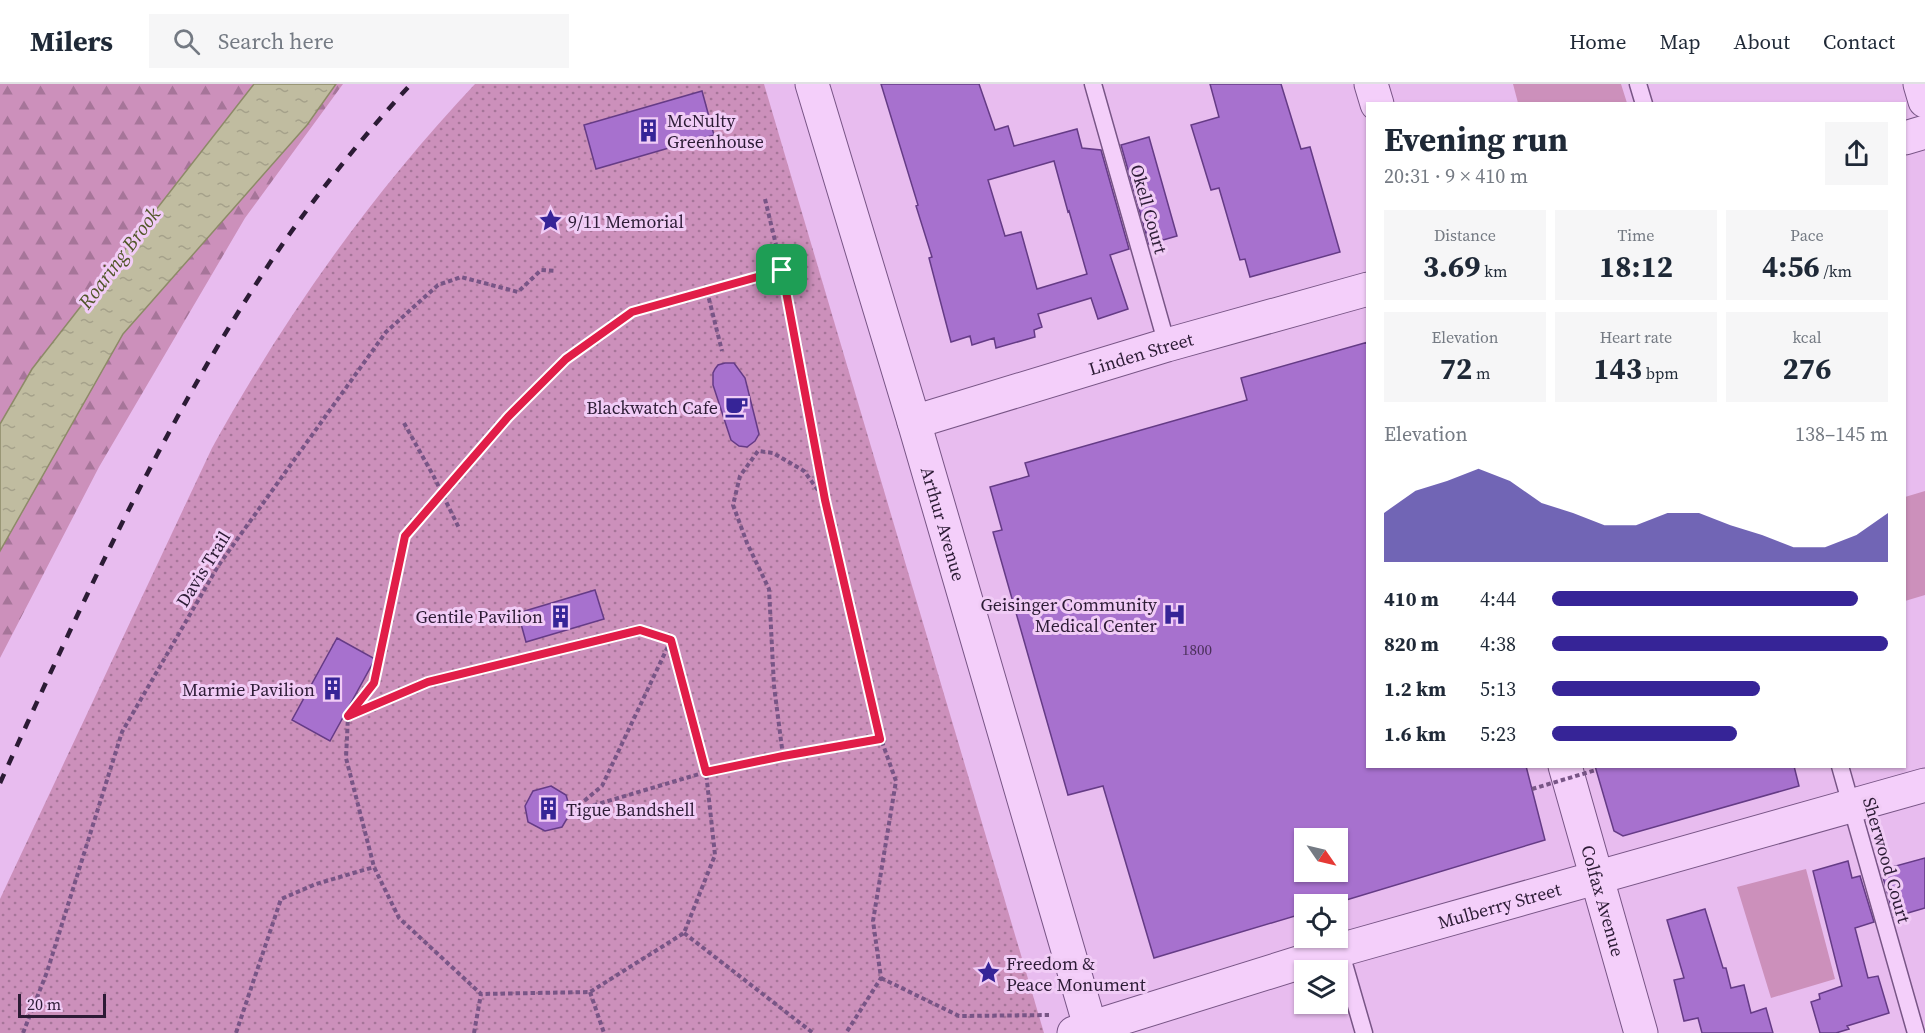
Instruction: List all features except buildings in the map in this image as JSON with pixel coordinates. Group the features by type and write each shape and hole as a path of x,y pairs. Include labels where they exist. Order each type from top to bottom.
{"street":[{"name":"Arthur Avenue","path":"812,84 914,422 1086,1027"},
{"path":"1371,84 1376,102"},
{"path":"1920,84 1925,101"},
{"path":"1906,138 1925,132"},
{"name":"Linden Street","path":"914,422 1167,345 1366,290"},
{"name":"Colfax Avenue","path":"1581,768 1596,876 1641,1033"},
{"name":"Mulberry Street","path":"1086,1027 1596,876 1925,785"}],"lane":[{"name":"Okell Court","path":"1093,84 1167,345"},
{"path":"1638,84 1643,102"},
{"name":"Sherwood Court","path":"1841,768 1916,1033"},
{"path":"1340,950 1364,1033"}],"path":[{"path":"765,199 782,270 825,500 880,739 896,781 873,921 881,978 846,1033"},
{"name":"Davis Trail","path":"23,1033 47,972 122,732 225,557 386,332 438,285 461,277 518,292 541,270 555,271"},
{"path":"671,640 706,772 715,855 684,933 590,992 481,994 399,918 374,867 346,758 348,716 374,683 405,536 508,417 566,359 632,312 782,270"},
{"path":"707,291 722,351"},
{"path":"404,423 459,528"},
{"path":"783,756 774,686 769,589 747,543 733,505 740,476 758,451 773,453 804,471 825,500"},
{"path":"348,716 428,682 640,630 671,640"},
{"path":"671,640 602,786 571,812 706,772 880,739"},
{"path":"1532,789 1581,768"},
{"path":"235,1033 281,899 315,884 374,867"},
{"path":"684,933 813,1033"},
{"path":"881,978 958,1016 1086,1027"},
{"path":"590,992 604,1033"},
{"path":"474,1033 481,994"}],"green space":[{"path":"0,84 343,84 245,218 99,467 0,658"},
{"path":"475,84 764,84 1044,1033 0,1033 0,899 212,448 269,351 332,257 401,168"},
{"path":"1513,84 1621,84 1627,102 1518,102"},
{"path":"1925,491 1925,595 1906,601 1906,497"},
{"path":"1806,869 1835,979 1771,998 1737,887"}],"water":[{"name":"Roaring Brook","path":"254,84 336,84 307,125 123,334 0,551 0,424 32,369"}],"railway":[{"path":"0,783 120,527 152,464 221,341 275,255 311,204 411,84"}],"place":[{"name":"McNulty Greenhouse","path":"649,130"},
{"name":"9/11 Memorial","path":"550,221"},
{"name":"Blackwatch Cafe","path":"736,407"},
{"name":"Geisinger Community Medical Center","path":"1175,614"},
{"name":"Gentile Pavilion","path":"561,616"},
{"name":"Marmie Pavilion","path":"333,689"},
{"name":"Tigue Bandshell","path":"548,809"},
{"name":"Freedom & Peace Monument","path":"988,973"}],"route":[{"path":"782,270 825,500 880,739 706,772 671,640 640,630 428,682 348,716 374,683 405,536 508,417 566,359 632,312 782,270"}]}
